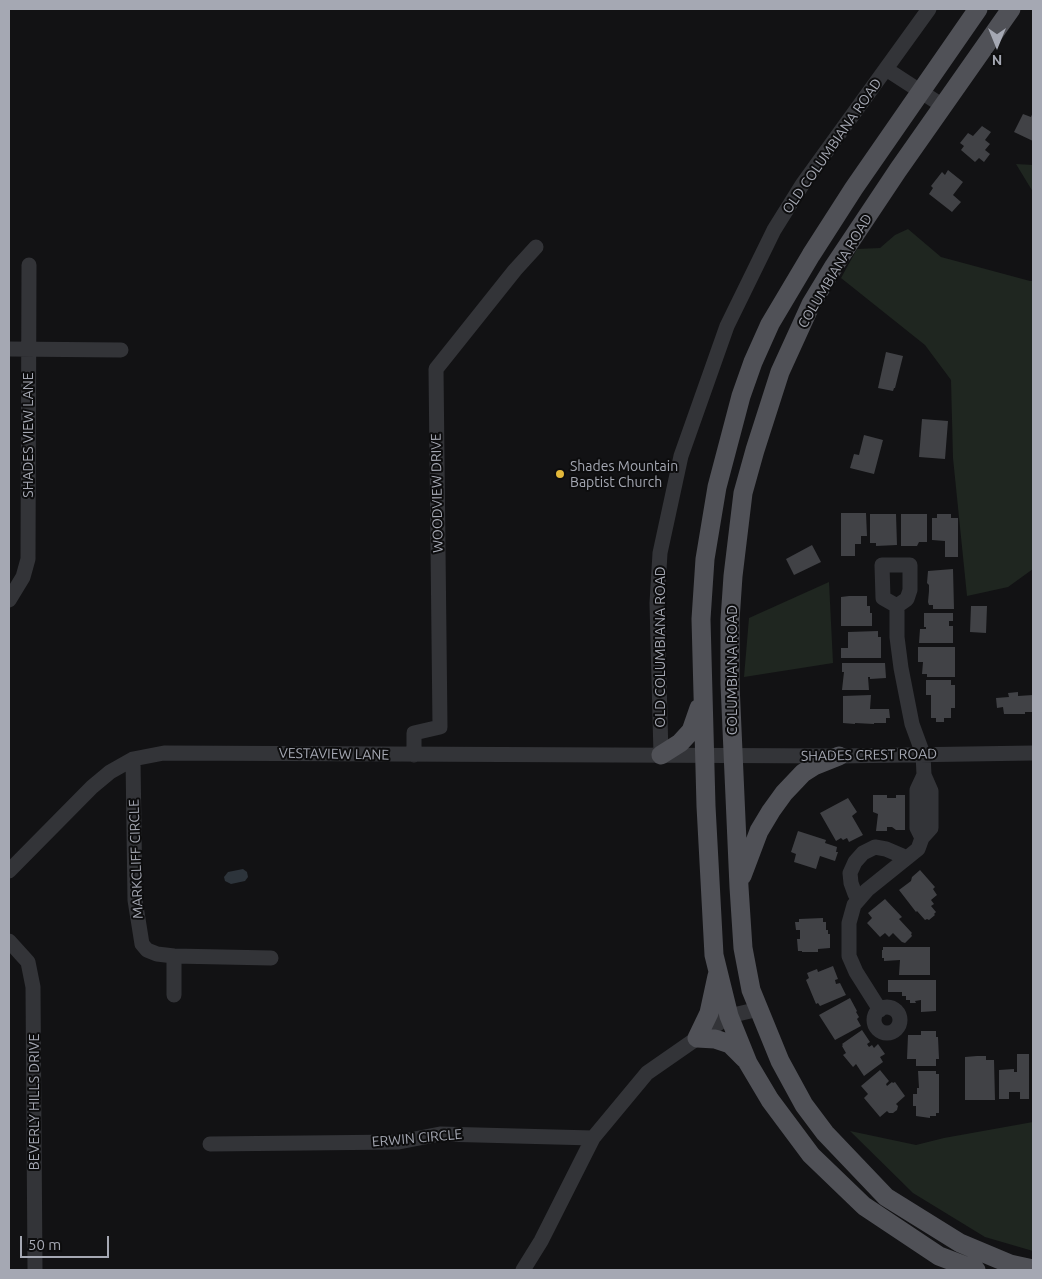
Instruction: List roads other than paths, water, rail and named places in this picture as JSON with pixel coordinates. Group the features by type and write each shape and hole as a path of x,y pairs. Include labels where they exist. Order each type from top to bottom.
{"main road":[{"name":"COLUMBIANA ROAD","path":"976,1270 939,1256 864,1206 811,1155 770,1100 748,1063 729,1016 714,955 704,756 701,620 705,559 711,519 727,443 753,362 770,324 788,292 854,188 978,9"},
{"name":"COLUMBIANA ROAD","path":"1011,9 898,170 811,304 780,372 768,405 743,493 736,544 730,620 733,756 743,948 751,990 780,1062 804,1105 825,1133 886,1197 960,1243 1010,1264 1033,1269"},
{"path":"741,396 768,405"},
{"path":"701,620 730,620"},
{"path":"661,755 680,743 691,731 702,697"},
{"path":"739,887 756,838 770,811 803,773 814,766 839,756"},
{"path":"718,970 709,1013 697,1038 715,1039 730,1044 748,1063"}],"street":[{"name":"OLD COLUMBIANA ROAD","path":"661,755 657,603 660,553 681,456 727,326 774,230 802,185 929,9"},
{"path":"886,69 920,93 943,106"},
{"name":"WOODVIEW DRIVE","path":"414,755 414,733 440,726 436,369 536,246"},
{"name":"SHADES VIEW LANE","path":"9,600 24,577 28,559 29,265"},
{"path":"9,349 121,350"},
{"path":"880,1010 856,972 849,956 849,923 854,905 867,890 918,849 922,838 931,828 931,791 924,775 923,754 912,724 901,668 897,606"},
{"name":"VESTAVIEW LANE","path":"9,872 92,786 110,772 133,760 164,753 704,756"},
{"name":"SHADES CREST ROAD","path":"704,756 1033,753"},
{"name":"MARKCLIFF CIRCLE","path":"133,760 135,900 142,944 147,950 157,954 174,956 271,958"},
{"path":"859,899 854,894 850,873 855,862 863,853 875,847 886,848 907,858"},
{"name":"BEVERLY HILLS DRIVE","path":"9,941 28,962 33,987 35,1270"},
{"path":"174,956 174,995"},
{"path":"523,1270 541,1241 594,1138 647,1073 729,1016 759,1009"},
{"name":"ERWIN CIRCLE","path":"210,1144 399,1142 440,1134 594,1138"}],"place":[{"name":"Shades Mountain Baptist Church","path":"560,474"}]}
